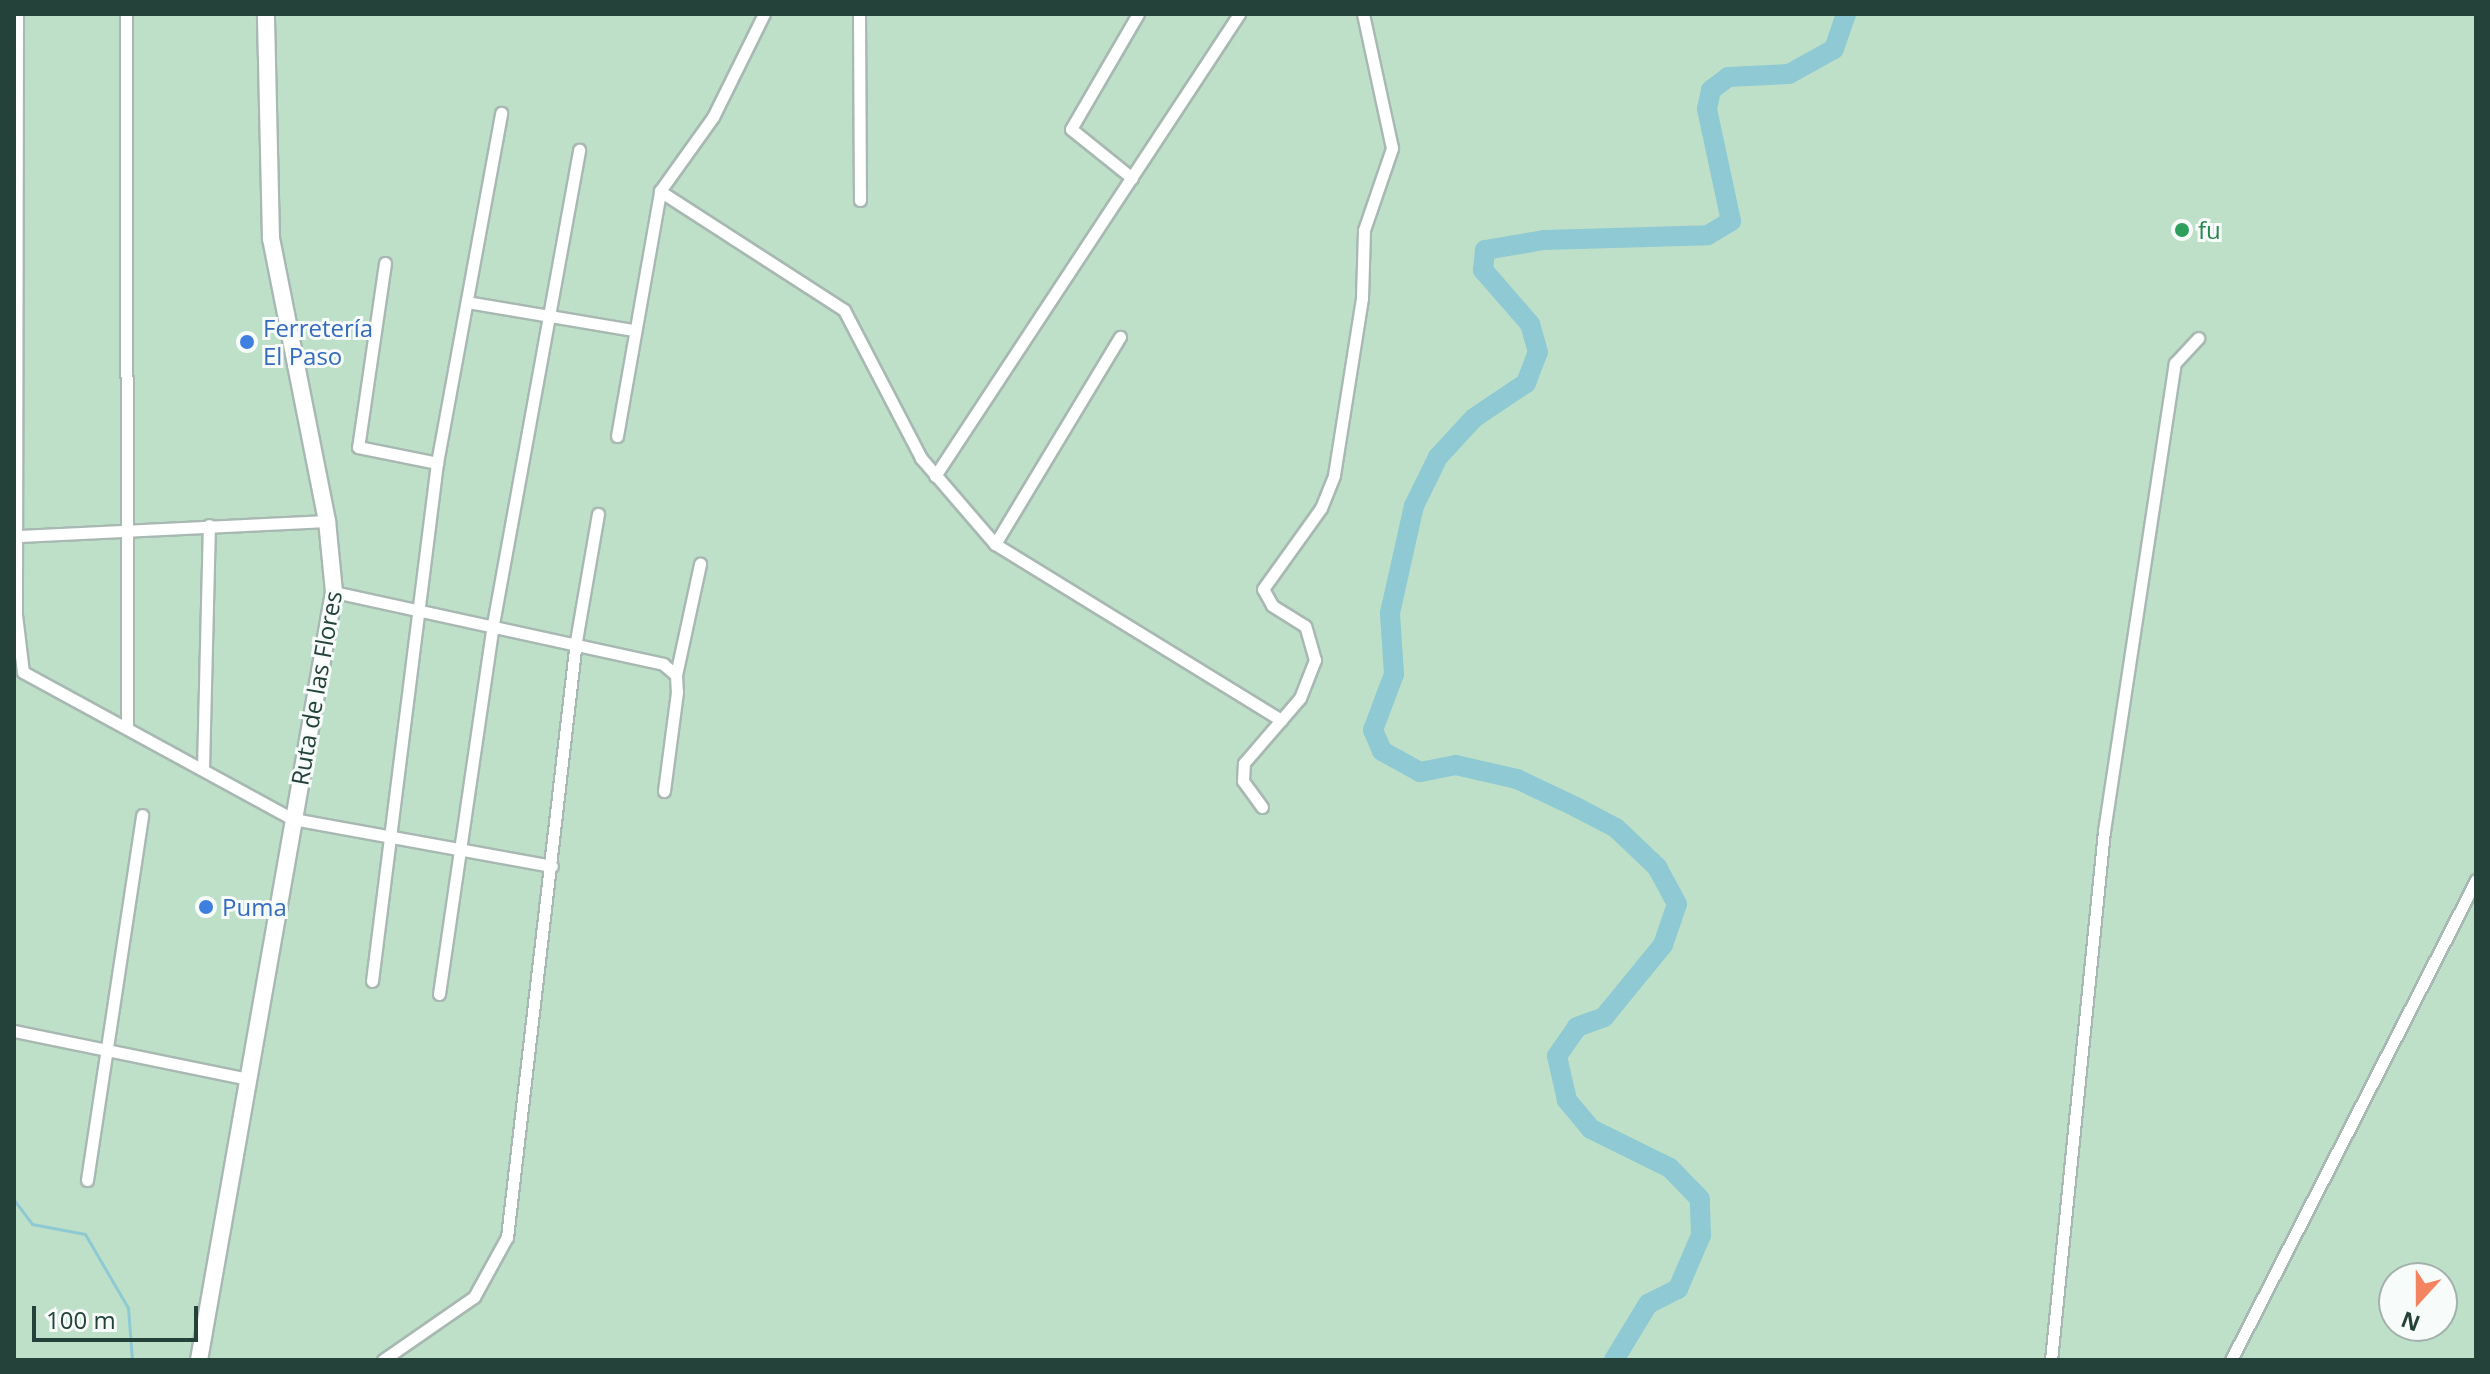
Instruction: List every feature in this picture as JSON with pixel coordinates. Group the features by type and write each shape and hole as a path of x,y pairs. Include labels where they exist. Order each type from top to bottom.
{"main road":[{"name":"Ruta de las Flores","path":"199,1360 334,592 327,521 271,239 266,14"}],"street":[{"path":"17,14 18,672 127,727 293,819 461,847 552,866"},
{"path":"126,14 127,727"},
{"path":"617,436 633,330 660,191 726,95 764,14"},
{"path":"859,14 860,200"},
{"path":"1132,178 1071,129 1138,14"},
{"path":"935,476 1239,14"},
{"path":"1262,807 1242,772 1311,679 1313,644 1305,626 1272,605 1263,589 1321,508 1334,475 1360,313 1364,230 1392,148 1363,14"},
{"path":"372,981 416,609 437,463 501,113"},
{"path":"439,994 493,624 579,150"},
{"path":"660,191 844,310 935,476 995,544 1281,720"},
{"path":"385,263 358,447 437,463"},
{"path":"467,302 633,330"},
{"path":"995,544 1120,337"},
{"path":"2051,1360 2104,831 2175,363 2198,338"},
{"path":"383,1360 474,1297 507,1237 576,641 598,514"},
{"path":"20,536 125,528 327,521"},
{"path":"203,768 209,525"},
{"path":"664,791 676,675 700,564"},
{"path":"334,592 576,641 663,664 676,675"},
{"path":"87,1180 103,1049 142,815"},
{"path":"2231,1360 2476,880"},
{"path":"14,1031 247,1079"}],"green space":[{"path":"14,14 2476,14 2476,1360 14,1360"}],"waterway":[{"path":"1614,1360 1648,1304 1678,1289 1701,1235 1700,1199 1670,1168 1591,1129 1567,1100 1557,1056 1577,1027 1604,1017 1663,945 1677,904 1657,867 1616,828 1576,807 1517,779 1456,765 1420,772 1382,751 1373,730 1394,674 1390,613 1414,506 1438,457 1474,418 1526,383 1538,352 1530,324 1483,270 1485,250 1544,240 1708,235 1731,221 1707,109 1711,90 1728,77 1789,74 1834,49 1846,14"},
{"path":"14,1200 32,1224 85,1234 128,1308 132,1360"}],"place":[{"name":"fu","path":"2182,230"},
{"name":"Ferretería El Paso","path":"247,342"},
{"name":"Puma","path":"206,907"}]}
